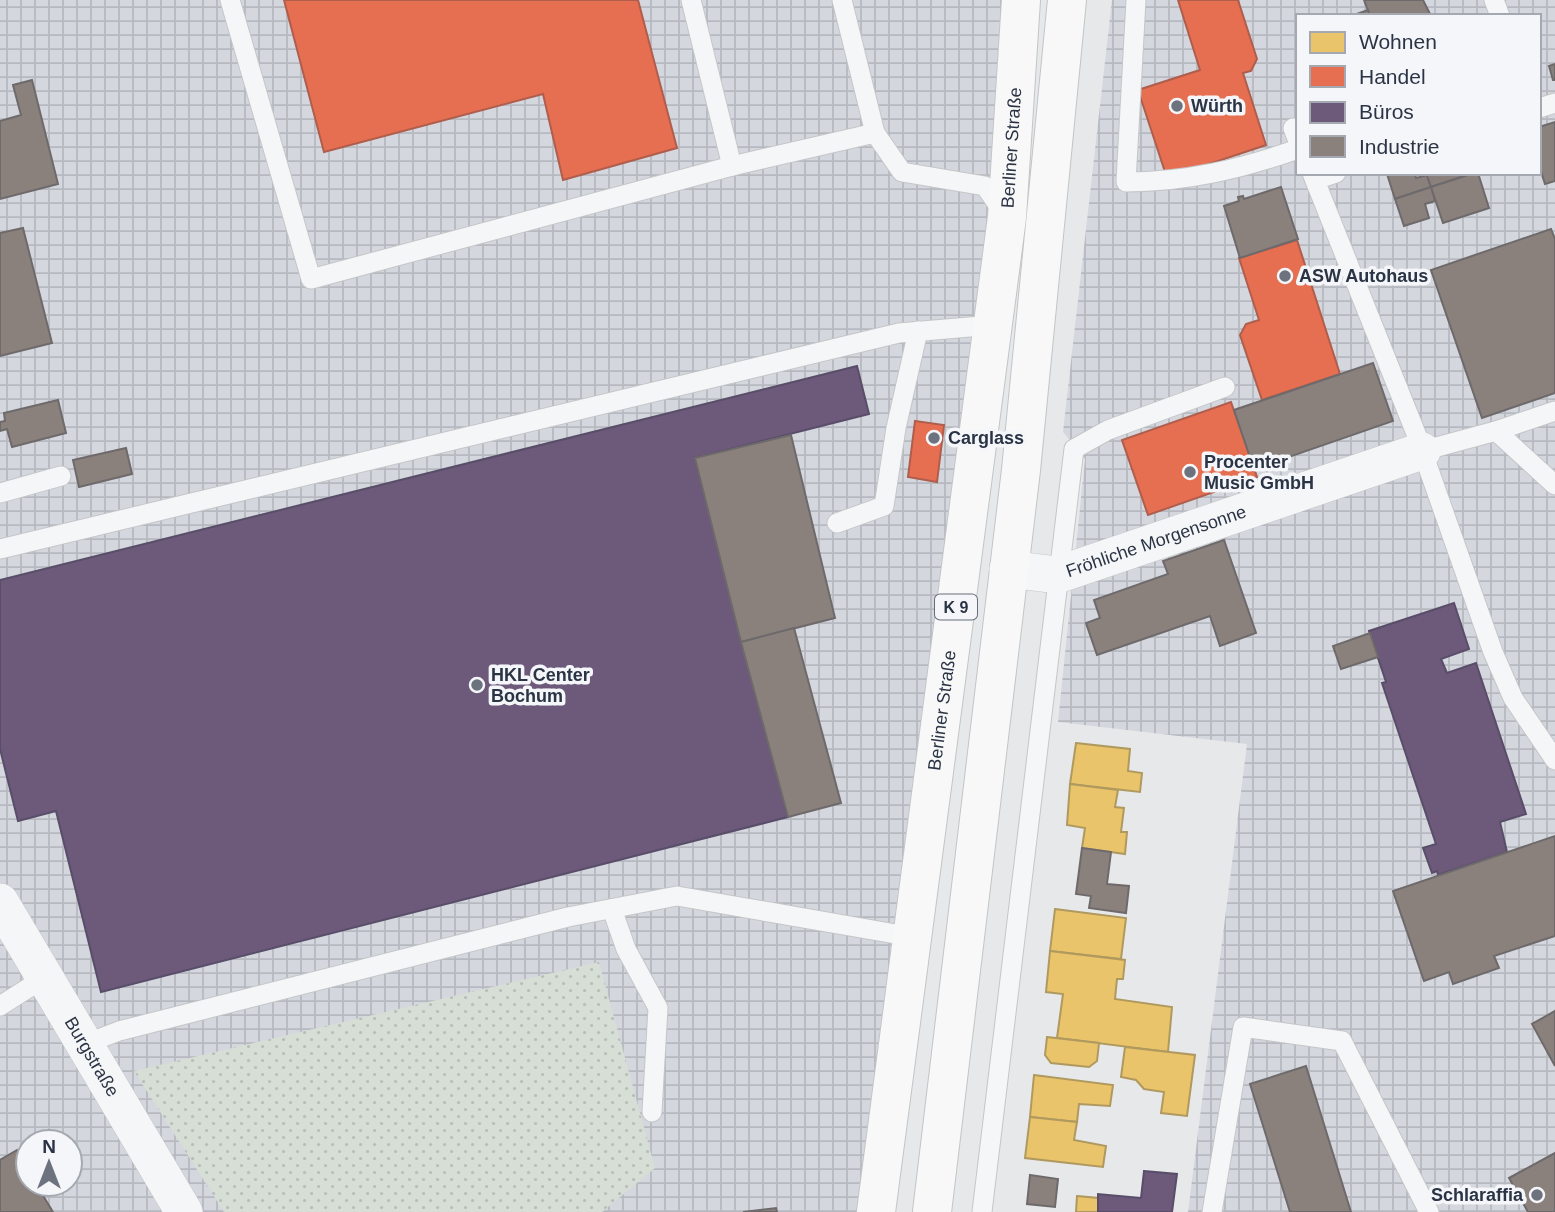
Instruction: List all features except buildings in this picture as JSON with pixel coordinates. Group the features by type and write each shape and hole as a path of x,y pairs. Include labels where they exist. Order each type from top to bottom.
{"main road":[{"name":"Berliner Straße","path":"876,1212 1007,217 1021,0"},
{"name":"K 9","path":"932,1212 1023,456 1068,0"}],"street":[{"name":"Fröhliche Morgensonne","path":"1008,569 1057,575 1422,451"},
{"name":"Burgstraße","path":"0,902 184,1212"}],"lane":[{"path":"230,0 310,279 732,166 875,133"},
{"path":"691,0 732,166"},
{"path":"842,0 875,133 902,172 985,186 1007,217"},
{"path":"1136,0 1126,183 1168,183 1226,172 1295,142"},
{"path":"1314,177 1422,451 1493,652 1513,698 1555,760"},
{"path":"0,549 899,333 993,325"},
{"path":"837,523 884,506 896,428 918,331"},
{"path":"982,1212 1074,449 1108,430 1225,387"},
{"name":"Fröhliche Morgensonne","path":"1422,451 1496,431 1555,411"},
{"path":"1496,431 1555,485"},
{"path":"0,493 61,476"},
{"path":"83,1045 119,1031 612,909 677,896 913,937"},
{"path":"612,909 626,949 658,1008 652,1111"},
{"path":"0,1006 44,978"},
{"path":"1212,1212 1243,1027 1342,1041 1429,1212"}],"shaded area":[{"path":"0,0 1003,0 996,160 857,1212 0,1212"},
{"path":"1112,0 1555,0 1555,1212 1188,1212 1247,744 1058,722 1085,459 1063,432"},
{"path":"599,962 655,1168 602,1212 224,1212 134,1071"}],"place":[{"name":"Würth","path":"1177,106"},
{"name":"ASW Autohaus","path":"1285,276"},
{"name":"Carglass","path":"934,438"},
{"name":"Procenter Music GmbH","path":"1190,472"},
{"name":"HKL Center Bochum","path":"477,685"},
{"name":"Schlaraffia","path":"1537,1195"}]}
